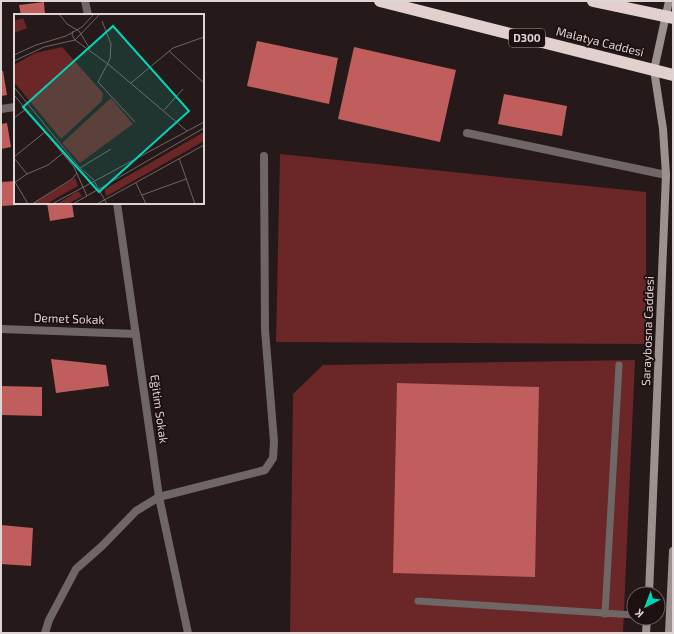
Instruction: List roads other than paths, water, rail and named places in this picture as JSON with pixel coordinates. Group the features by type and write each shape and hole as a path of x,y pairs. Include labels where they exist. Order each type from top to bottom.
{"highway":[{"name":"Malatya Caddesi","path":"380,1 673,74"},
{"path":"593,1 669,17"}],"main road":[{"path":"654,70 669,17 669,1"},
{"name":"Saraybosna Caddesi","path":"649,586 666,175 663,129 654,70"},
{"path":"669,633 671,619 673,551"}],"street":[{"path":"85,1 88,14"},
{"path":"1,109 14,107"},
{"path":"467,133 666,175"},
{"path":"45,633 49,620 76,569 102,546 136,511 159,497 265,470 273,458 274,442 265,330 264,156"},
{"name":"Eğitim Sokak","path":"117,204 159,497 188,633"},
{"name":"Demet Sokak","path":"1,329 136,334"},
{"path":"182,633 184,616"}],"lane":[{"path":"605,614 619,366"},
{"path":"418,601 626,615"}]}
